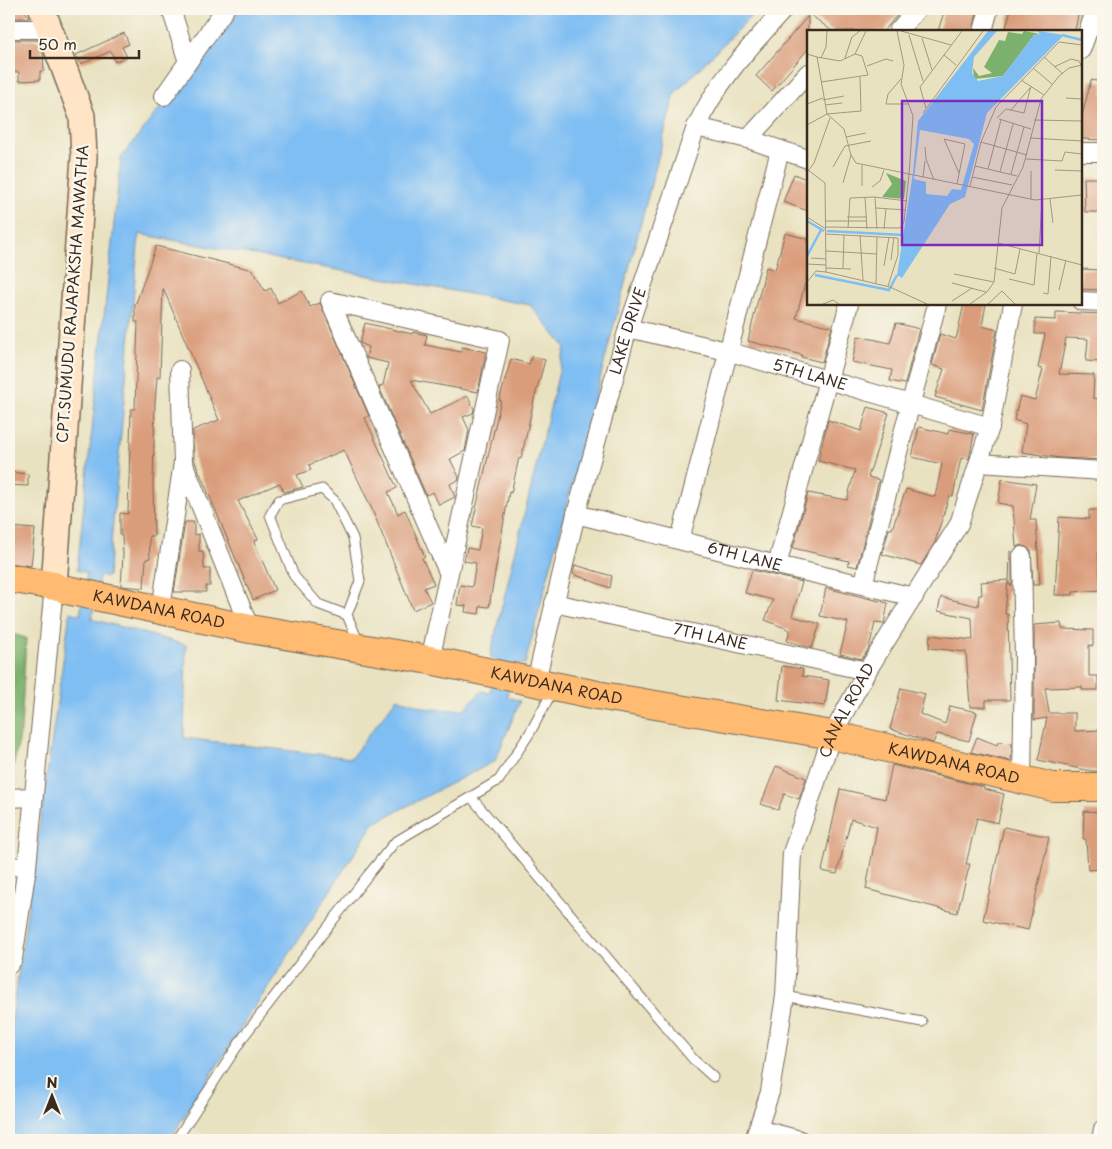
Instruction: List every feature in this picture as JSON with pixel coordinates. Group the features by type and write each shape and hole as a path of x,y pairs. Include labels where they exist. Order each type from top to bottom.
{"main road":[{"name":"CPT.SUMUDU RAJAPAKSHA MAWATHA","path":"45,19 82,116 84,157 60,588"},
{"name":"KAWDANA ROAD","path":"9,578 250,629 430,660 597,695 832,736 1053,788 1103,788"}],"street":[{"path":"171,9 188,62"},
{"path":"164,96 225,9"},
{"name":"LAKE DRIVE","path":"536,681 576,514 628,328 696,126 710,98 746,51 784,9"},
{"path":"899,30 917,9"},
{"path":"983,30 990,9"},
{"path":"1082,47 1096,9"},
{"path":"9,29 45,19"},
{"path":"748,139 807,75"},
{"path":"696,126 748,139 807,159"},
{"path":"680,540 780,150"},
{"path":"1082,152 1103,152"},
{"path":"1082,300 1103,302"},
{"path":"430,660 500,340 330,301 448,572"},
{"path":"778,566 849,305"},
{"path":"863,585 937,305"},
{"name":"CANAL ROAD","path":"756,1134 770,1092 785,996 792,853 832,736 867,671 959,524 990,427 1013,305"},
{"name":"5TH LANE","path":"628,328 727,351 828,382 990,427"},
{"path":"161,609 183,462 180,370"},
{"path":"183,462 250,629"},
{"path":"979,463 1103,471"},
{"name":"6TH LANE","path":"576,514 778,566 914,597"},
{"path":"1022,556 1024,660 1022,781"},
{"path":"10,961 15,908 27,867 33,797 60,588"},
{"name":"7TH LANE","path":"554,603 867,671"},
{"path":"9,798 33,797"},
{"path":"9,866 27,867"},
{"path":"1101,1140 1103,1130"},
{"path":"756,1134 800,1140"}],"lane":[{"path":"348,615 318,604 294,576 270,515 279,500 322,489 334,500 353,538 360,581 348,615 361,648"},
{"path":"176,1140 244,1036 395,842 498,780 531,731 536,681"},
{"path":"471,797 694,1060 713,1077"},
{"path":"785,996 922,1022"}],"green space":[{"path":"9,633 26,638 21,731 11,777 9,777"}],"water":[{"path":"237,9 758,9 675,93 525,664 512,664 507,697 520,701 495,761 374,823 169,1140 9,1140 9,1040 70,612 80,615 87,573 77,570 121,158","holes":["139,234 530,305 565,347 490,656 497,661 490,693 482,691 463,710 429,709 397,698 351,758 184,738 186,645 92,619 99,576 108,577"]}],"building":[{"path":"9,9 24,9 29,18 9,18"},
{"path":"803,9 902,9 885,30 831,30"},
{"path":"945,9 978,9 973,30 938,30"},
{"path":"1011,9 1079,9 1075,30 1005,30"},
{"path":"808,16 807,50 772,91 756,76"},
{"path":"124,33 129,44 122,47 127,57 115,62 111,51 81,64 76,55"},
{"path":"11,40 38,40 43,53 44,71 40,71 40,80 19,81 19,72 13,72"},
{"path":"1091,80 1103,82 1102,140 1082,139 1082,116"},
{"path":"794,174 807,180 807,211 783,202"},
{"path":"1084,178 1101,178 1101,184 1103,185 1103,212 1085,212"},
{"path":"785,233 807,239 807,276 796,318 832,327 822,362 748,341 766,267 775,270"},
{"path":"156,246 253,270 265,291 271,288 278,303 302,291 310,307 320,303 369,416 365,418 397,488 388,492 398,514 405,510 425,557 422,558 434,584 424,588 431,602 413,610 371,507 344,450 309,465 311,470 297,475 303,487 284,492 280,483 238,501 258,539 254,542 275,590 253,600 194,459 193,430 219,420 163,288 160,377 157,377 155,403 154,536 149,536 150,558 146,559 144,588 121,586 123,555 122,535 120,535 120,513 128,514 131,409 135,409 138,322 135,322 135,303"},
{"path":"1082,269 1102,270 1101,290 1082,289"},
{"path":"964,305 986,305 982,326 997,330 982,410 935,397 944,369 932,365 940,334 956,339"},
{"path":"1056,312 1103,314 1103,362 1086,361 1088,339 1066,338 1059,374 1094,375 1093,398 1103,399 1103,460 1060,458 1022,452 1026,424 1014,420 1020,396 1035,400 1043,369 1038,368 1045,334 1035,334 1035,319 1056,320"},
{"path":"365,323 412,334 413,332 427,335 425,345 461,352 462,347 486,352 478,392 411,380 430,414 468,396 474,409 473,413 463,417 469,430 465,451 450,459 459,477 458,480 450,484 455,497 439,505 433,492 426,495 379,387 383,385 388,363 366,358 369,347 360,343"},
{"path":"896,323 919,329 905,384 890,381 892,370 852,362 858,336 890,343"},
{"path":"532,356 545,360 521,459 519,458 511,493 509,492 489,607 480,606 479,614 465,612 466,606 457,605 460,585 472,587 476,563 464,561 467,548 478,550 482,528 472,526 501,400 499,401 511,359 529,364"},
{"path":"868,407 889,413 868,477 879,480 857,567 848,565 849,561 793,548 808,493 847,500 855,470 818,461 828,420 861,431"},
{"path":"919,427 948,434 949,429 974,434 969,459 961,458 953,496 949,496 935,542 921,565 882,554 889,529 892,529 906,489 935,497 942,464 912,457"},
{"path":"9,472 28,474 28,486 9,485"},
{"path":"1002,479 1036,484 1030,520 1036,520 1040,585 1033,585 1031,550 1022,545 1016,547 1013,506 998,503"},
{"path":"1089,510 1102,510 1103,553 1098,553 1101,590 1073,592 1073,595 1055,595 1059,517 1089,519"},
{"path":"185,522 194,522 194,535 199,534 199,551 203,551 204,569 210,569 210,586 206,586 206,592 174,592"},
{"path":"9,527 35,529 31,566 9,563"},
{"path":"1010,551 1012,552 1012,585 1009,585"},
{"path":"575,565 612,576 610,588 573,574"},
{"path":"752,570 802,582 792,616 820,624 812,648 787,641 790,630 765,620 773,600 745,593"},
{"path":"1008,580 1005,614 1008,614 1010,700 986,700 986,707 970,707 966,652 929,648 930,635 973,640 972,618 938,611 941,597 978,606 979,595 982,595 981,582"},
{"path":"826,588 888,603 884,624 875,623 869,648 862,659 840,654 848,622 820,616"},
{"path":"1061,623 1062,629 1093,630 1093,646 1089,645 1089,676 1098,676 1098,690 1082,690 1082,687 1045,688 1049,713 1075,713 1075,731 1102,730 1103,771 1091,771 1038,760 1047,718 1034,720 1034,625"},
{"path":"782,666 803,669 802,676 829,680 825,706 778,700"},
{"path":"901,688 925,694 920,714 945,724 950,706 977,712 969,741 937,734 933,743 890,729"},
{"path":"977,737 997,745 998,742 1012,743 1011,761 971,752"},
{"path":"892,765 984,787 984,789 1004,794 998,823 977,818 966,864 970,864 957,913 866,889 877,827 851,819 837,874 822,871 840,789 885,799"},
{"path":"776,766 806,778 799,799 784,794 778,810 761,804"},
{"path":"1084,811 1101,812 1102,869 1088,870 1086,839 1083,839"},
{"path":"1004,827 1049,837 1028,930 983,920"}]}
